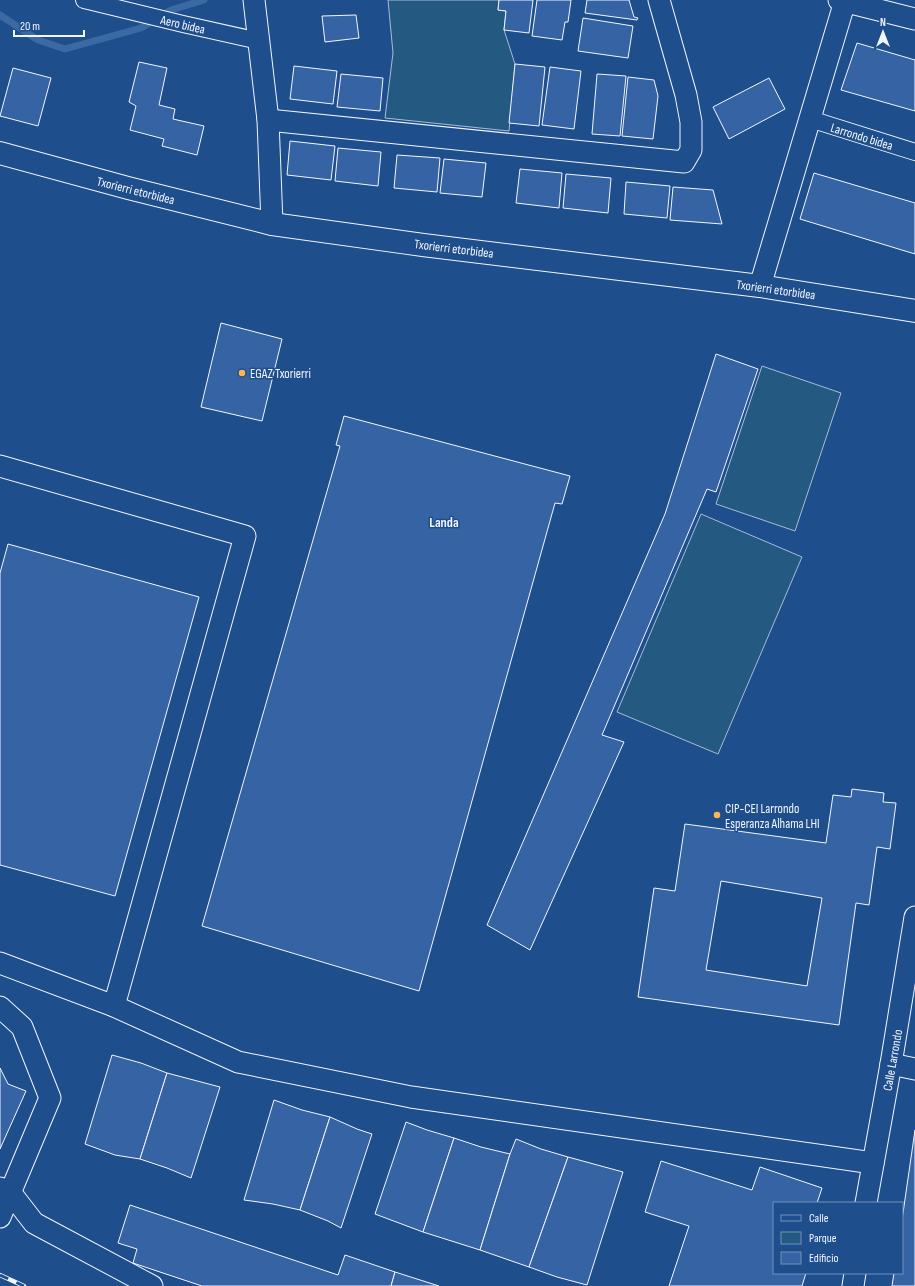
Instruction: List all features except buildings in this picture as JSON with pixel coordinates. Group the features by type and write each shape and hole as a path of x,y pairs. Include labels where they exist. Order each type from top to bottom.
{"street":[{"name":"Aero bidea","path":"84,0 259,41"},
{"path":"254,0 268,120 272,224"},
{"path":"268,120 684,162 692,150 692,122 686,95 659,0"},
{"path":"760,286 810,120 842,1 915,19"},
{"name":"Larrondo bidea","path":"810,120 915,152"},
{"name":"Txorierri etorbidea","path":"0,153 128,188 272,224 423,245 760,286 915,311"},
{"path":"0,466 245,536 114,1006"},
{"name":"Calle Larrondo","path":"866,1202 915,917"},
{"path":"0,964 114,1006 238,1062 411,1097 873,1164"},
{"path":"0,1008 22,1027 50,1098 5,1190 0,1217"},
{"path":"891,1064 915,1069"},
{"path":"5,1190 34,1223 152,1286"},
{"path":"853,1286 855,1274"}],"green space":[{"path":"388,0 499,0 498,10 506,11 504,30 515,64 509,131 385,118 393,53"},
{"path":"762,366 841,393 795,531 716,504"},
{"path":"701,514 802,557 718,754 617,712"}],"waterway":[{"path":"0,15 38,40 65,49 141,28 171,10 204,0"}],"railway":[{"path":"0,1275 24,1286"}],"place":[{"name":"EGAZ Txorierri","path":"242,373"},
{"name":"CIP-CEI Larrondo Esperanza Alhama LHI","path":"717,815"}],"district":[{"name":"Landa","path":"444,522"}]}
